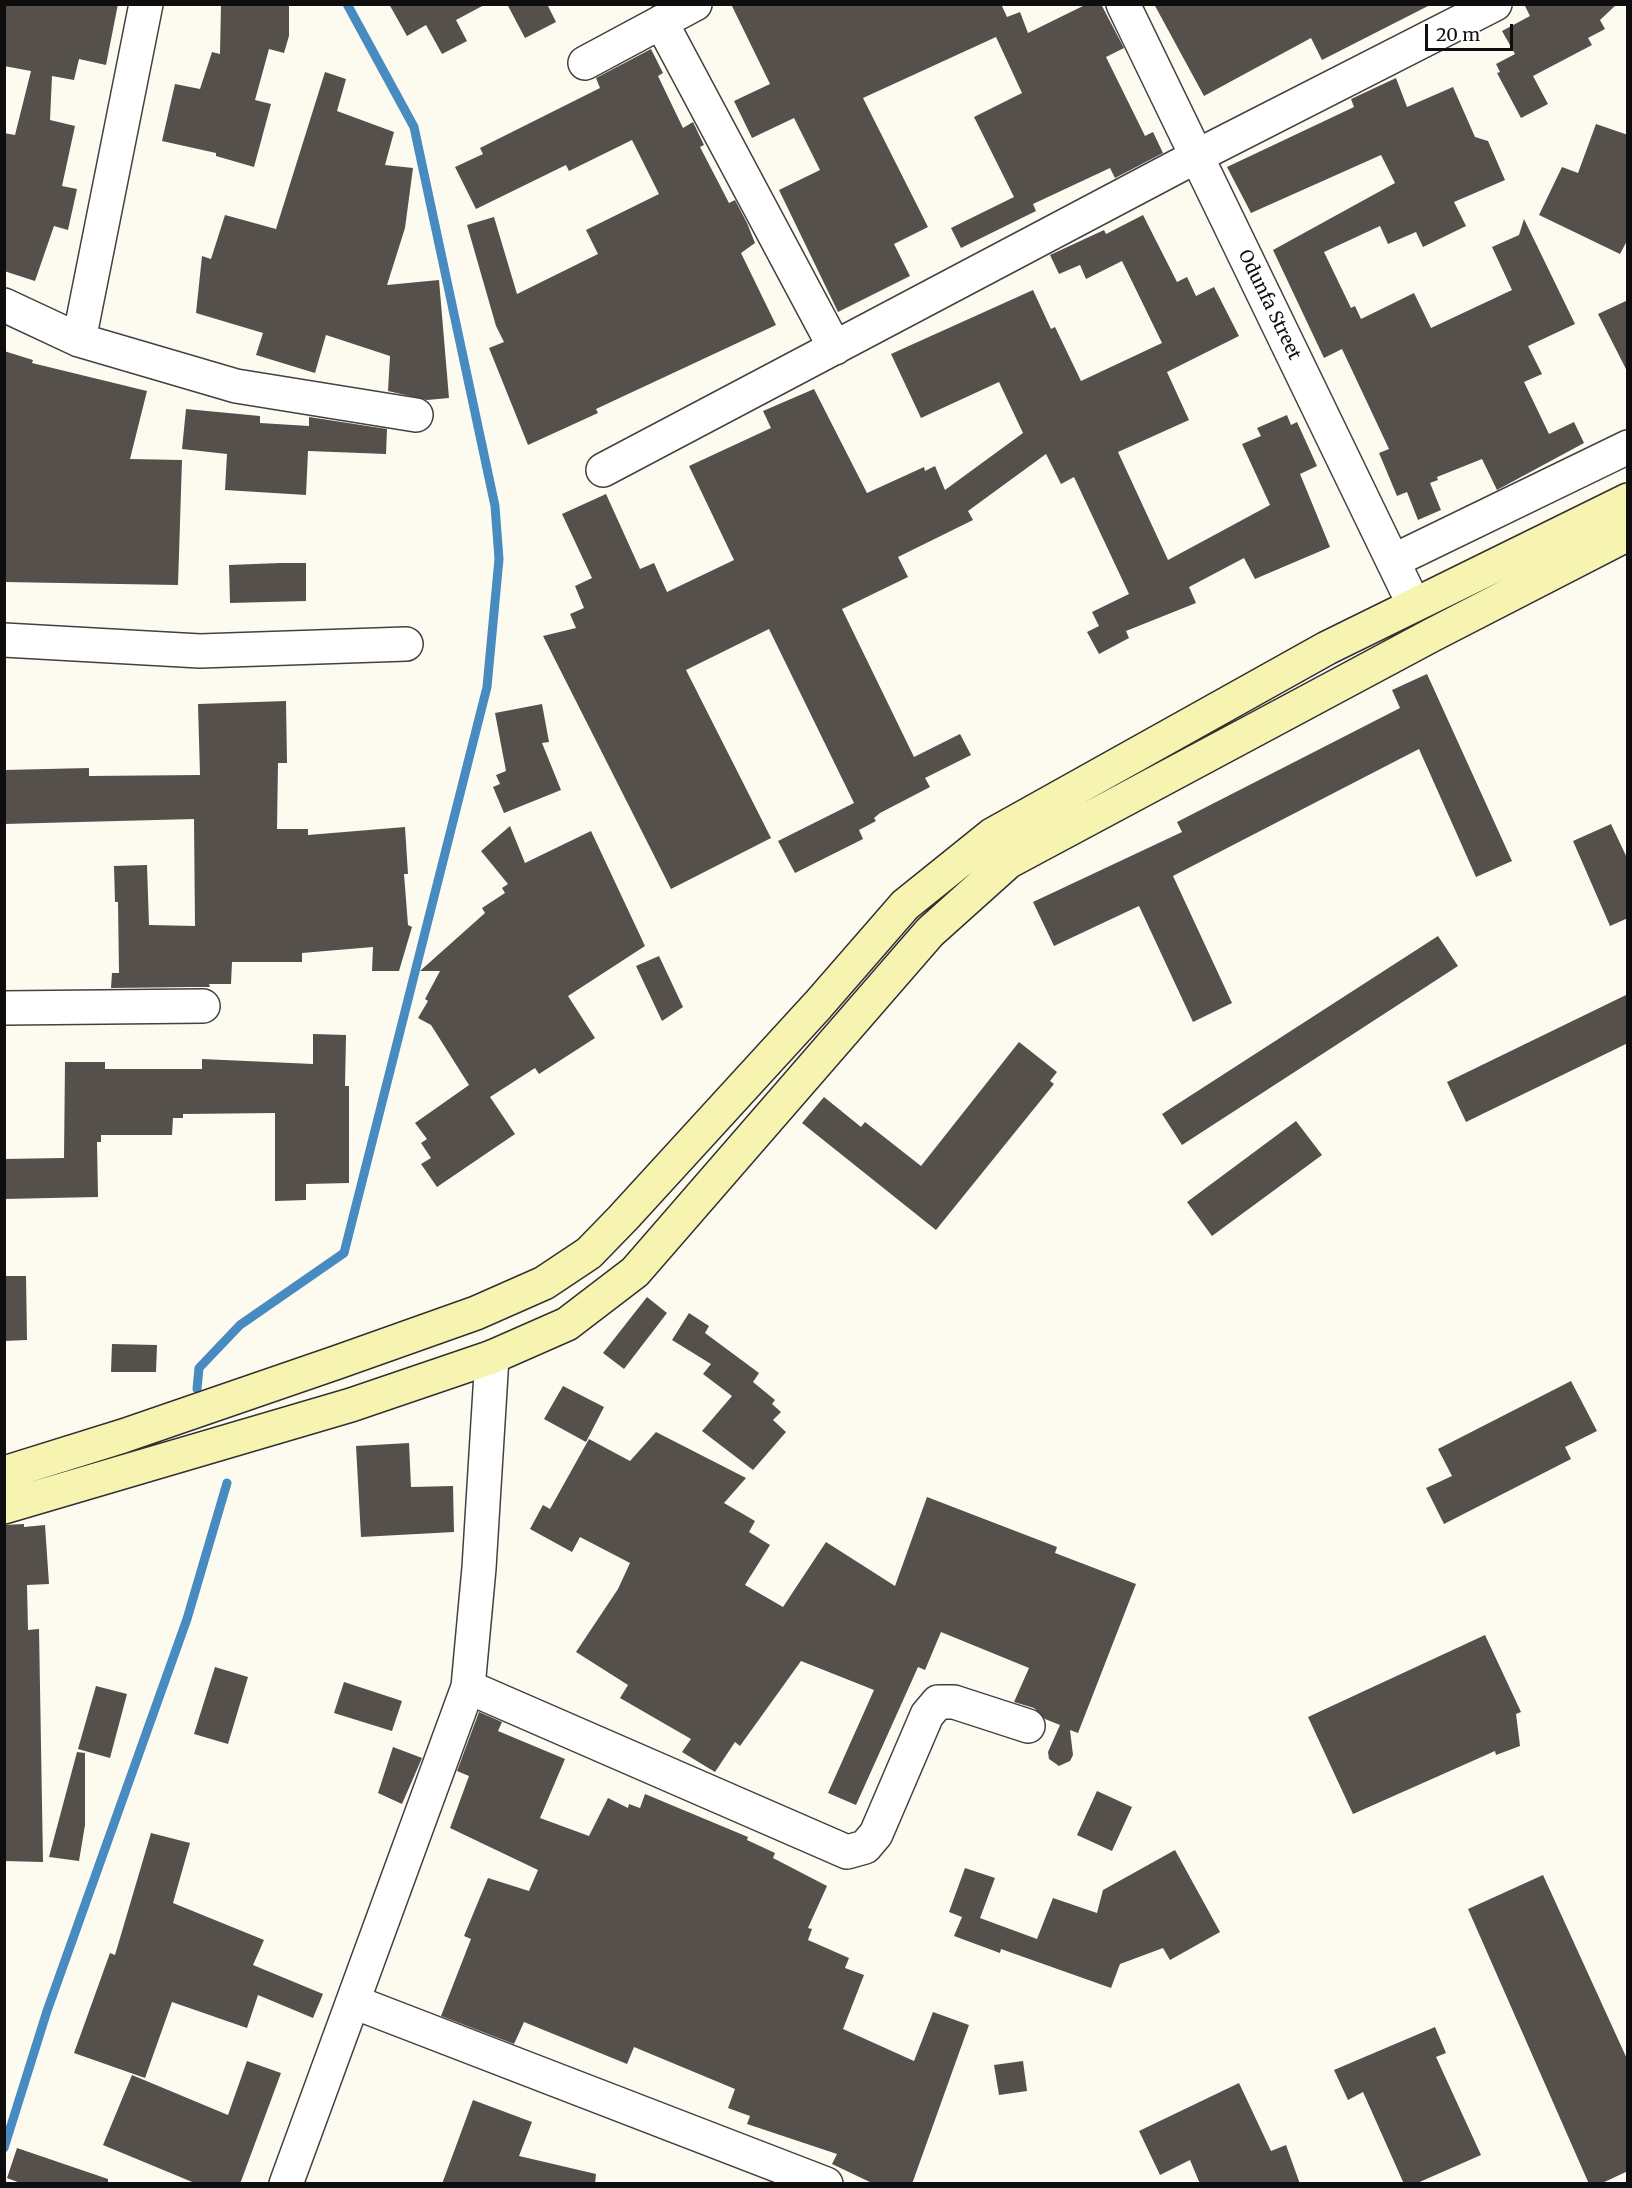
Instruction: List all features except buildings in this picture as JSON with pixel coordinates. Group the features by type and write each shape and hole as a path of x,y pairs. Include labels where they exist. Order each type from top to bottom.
{"main road":[{"path":"4,1473 123,1436 349,1358 476,1313 544,1283 589,1253 623,1218 904,905 992,835 1327,648 1628,500"},
{"path":"4,1507 351,1405 492,1357 567,1324 635,1272 930,932 1008,862 1422,640 1628,534"}],"street":[{"path":"79,340 146,4"},
{"path":"585,63 695,4"},
{"name":"Odunfa Street","path":"1123,4 1414,605"},
{"path":"603,470 1197,156 1495,4"},
{"path":"661,22 835,348"},
{"path":"4,305 79,340 236,386 416,415"},
{"path":"1393,561 1628,447"},
{"path":"4,640 201,651 406,644"},
{"path":"4,1008 203,1006"},
{"path":"286,2184 468,1687 479,1568 492,1357"},
{"path":"468,1687 847,1852 865,1847 876,1834 927,1715 938,1702 954,1702 1028,1726"},
{"path":"354,2002 826,2184"}],"waterway":[{"path":"197,1389 199,1368 240,1325 344,1253 487,687 499,559 495,506 414,127 347,4"},
{"path":"4,2148 47,2011 187,1619 227,1483"}]}
